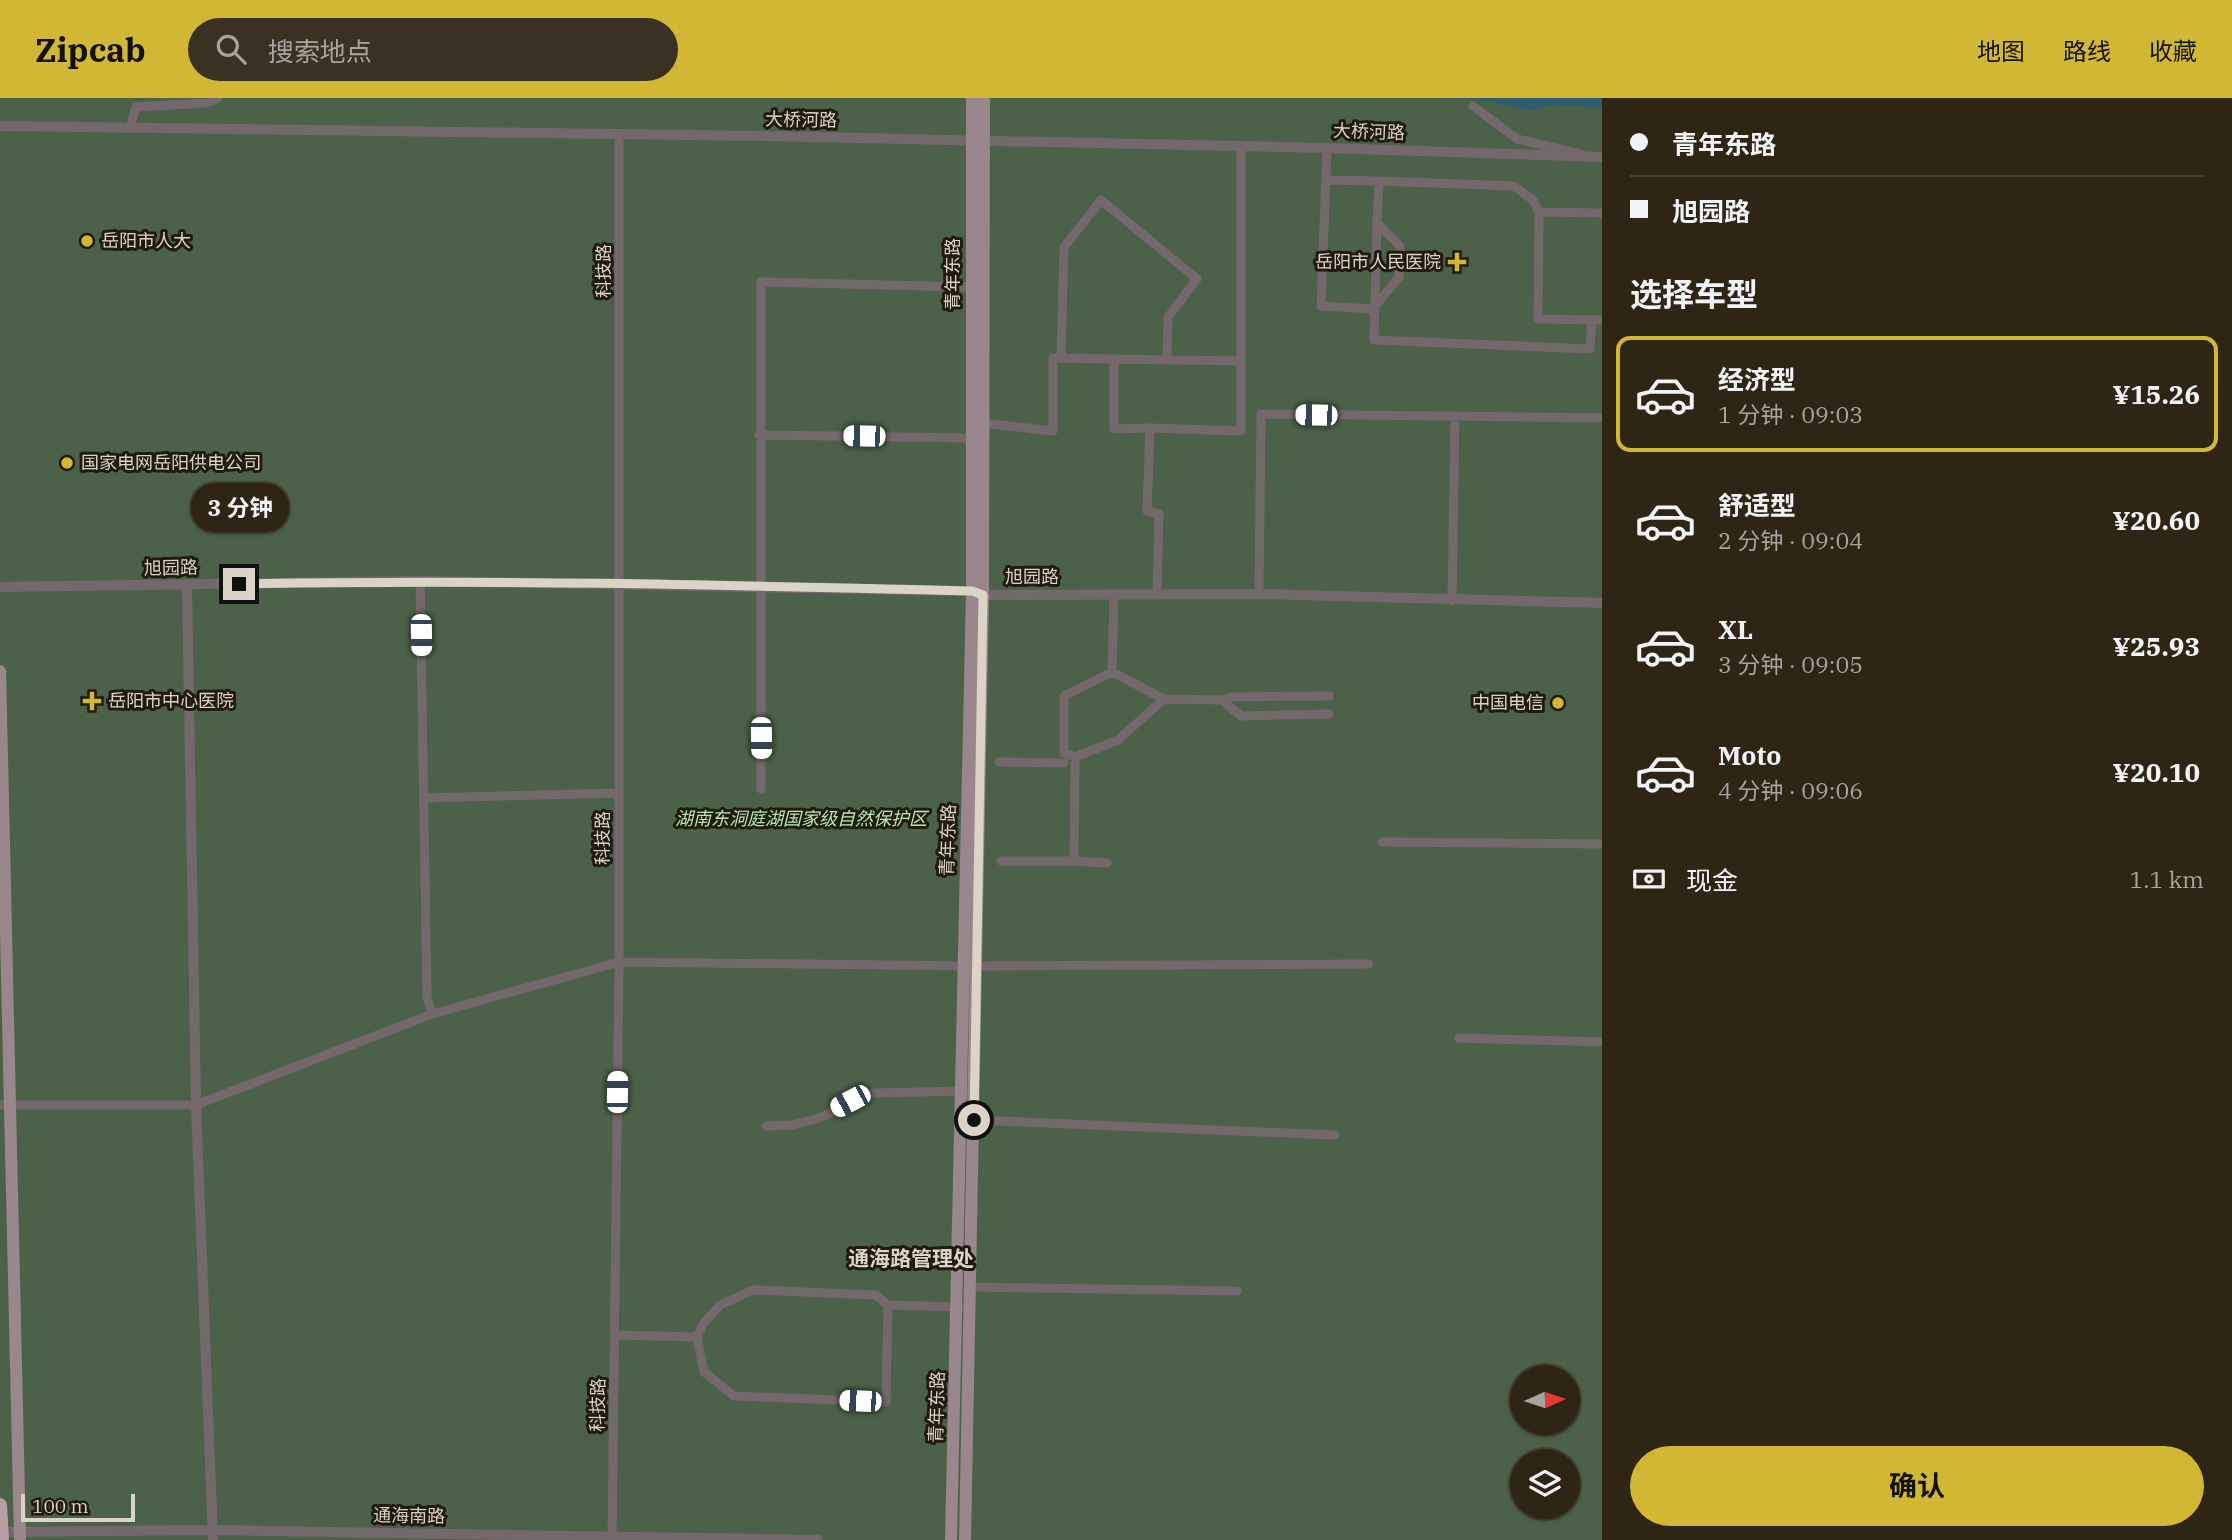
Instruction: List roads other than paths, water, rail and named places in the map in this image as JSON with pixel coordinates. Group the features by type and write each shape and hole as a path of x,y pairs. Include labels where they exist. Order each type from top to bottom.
{"main road":[{"path":"972,98 978,135"},
{"path":"978,135 984,98"},
{"name":"青年东路","path":"951,1540 963,1308 970,1287 974,1120 977,593 970,438 971,286 978,135"},
{"name":"青年东路","path":"965,1540 960,1091 962,965 982,423 978,135"},
{"path":"0,671 6,1105 20,1536"},
{"path":"0,1505 1,1535"}],"street":[{"path":"130,128 136,107 207,103 218,98"},
{"path":"1473,106 1517,139 1588,157"},
{"name":"大桥河路","path":"0,126 619,136 978,135 1602,157"},
{"name":"科技路","path":"612,1538 619,962 619,136"},
{"path":"1114,359 1114,429 1241,431 1241,146"},
{"path":"1327,148 1321,306 1373,310"},
{"path":"1326,180 1379,181 1514,186 1533,200 1539,212 1538,319 1597,320 1591,349 1374,340 1379,181"},
{"path":"1061,358 1064,247 1101,200 1196,279 1168,317 1167,360"},
{"path":"1539,212 1602,214"},
{"path":"1373,310 1399,278 1400,247 1377,223"},
{"path":"761,789 761,282 971,286"},
{"path":"982,423 1053,431 1053,358 1241,361"},
{"path":"1259,594 1261,414 1602,418"},
{"path":"1452,601 1455,417"},
{"path":"1150,428 1147,511 1159,514 1157,595"},
{"path":"759,435 970,438"},
{"path":"420,581 427,997 432,1014"},
{"name":"旭园路","path":"0,587 420,581 760,585 977,593 1259,594 1602,603"},
{"path":"187,585 196,1105 213,1535"},
{"path":"1112,672 1114,594"},
{"path":"1112,672 1164,699 1329,696"},
{"path":"1064,758 1064,696 1112,672"},
{"path":"1313,696 1313,714"},
{"path":"999,762 1064,758 1075,760 1118,740 1164,699"},
{"path":"1222,700 1241,716 1299,717 1329,714"},
{"path":"1074,861 1075,760"},
{"path":"424,798 619,793"},
{"path":"1382,842 1602,844"},
{"path":"1002,861 1107,863"},
{"path":"6,1105 196,1105 432,1014 619,962 975,966 1369,964"},
{"path":"1459,1038 1602,1042"},
{"path":"766,1126 793,1125 820,1118 873,1093 974,1091"},
{"path":"974,1120 1335,1135"},
{"path":"970,1287 1237,1291"},
{"path":"888,1305 886,1402 734,1396 704,1372 697,1337 703,1324 720,1306 753,1290 876,1295 888,1305 963,1308"},
{"path":"614,1335 697,1337"},
{"name":"通海南路","path":"1,1535 818,1540"}],"water":[{"path":"1428,98 1602,98 1602,108 1554,105 1531,110 1473,99"}],"place":[{"name":"岳阳市人大","path":"87,241"},
{"name":"岳阳市人民医院","path":"1457,262"},
{"name":"国家电网岳阳供电公司","path":"67,463"},
{"name":"岳阳市中心医院","path":"92,701"},
{"name":"中国电信","path":"1558,703"}],"district":[{"name":"通海路管理处","path":"911,1259"}],"park label":[{"name":"湖南东洞庭湖国家级自然保护区","path":"801,819"}]}
